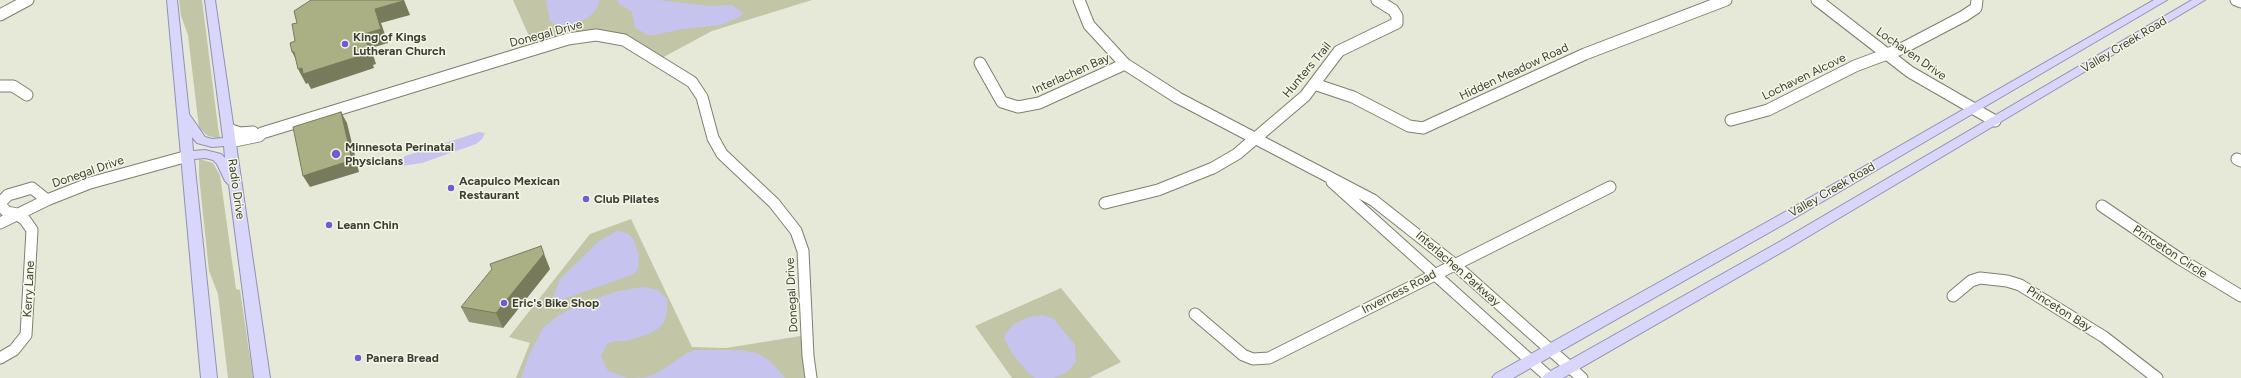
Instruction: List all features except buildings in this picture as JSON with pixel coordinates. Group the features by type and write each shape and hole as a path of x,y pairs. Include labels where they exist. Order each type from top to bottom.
{"main road":[{"path":"172,0 210,378"},
{"name":"Radio Drive","path":"210,0 262,378"},
{"name":"Valley Creek Road","path":"1500,378 2162,0"},
{"name":"Valley Creek Road","path":"1550,378 1784,245 2200,0"},
{"path":"183,110 200,139 212,143 229,136"},
{"path":"188,156 207,154 220,158 236,192"}],"street":[{"name":"Interlachen Parkway","path":"1079,0 1090,25 1125,64 1158,86 1258,138 1324,175 1349,185 1373,200 1454,264 1582,378"},
{"name":"Hunters Trail","path":"1105,203 1145,194 1179,182 1224,162 1258,138 1296,106 1339,51 1397,23 1397,16 1393,10 1377,0"},
{"name":"Lochaven Drive","path":"1817,0 1829,11 1887,55 1927,83 1995,121"},
{"name":"Lochaven Alcove","path":"1731,120 1768,110 1855,66 1887,55 1964,16 1976,8 1977,0"},
{"path":"2236,0 2241,2"},
{"name":"Hidden Meadow Road","path":"1314,84 1353,97 1409,126 1423,128 1585,54 1721,1"},
{"path":"0,15 26,2 37,4"},
{"name":"Donegal Drive","path":"229,136 259,136 262,133 568,39 596,36 624,40 680,73 692,82 702,97 713,138 722,154 774,203 796,232 803,251 806,282 808,356 811,378"},
{"name":"Interlachen Bay","path":"980,63 1002,102 1018,107 1039,103 1125,64"},
{"path":"0,86 12,86 27,95"},
{"name":"Donegal Drive","path":"0,223 47,200 90,183 188,156"},
{"name":"Interlachen Parkway","path":"1324,175 1550,378"},
{"name":"Inverness Road","path":"1195,314 1243,355 1253,359 1269,358 1610,186"},
{"name":"Kerry Lane","path":"0,358 21,343 27,329 32,230 25,220 17,214 7,212 0,206 4,198 16,192 32,188 47,200"},
{"name":"Princeton Circle","path":"2102,206 2180,260 2241,296"},
{"name":"Princeton Bay","path":"1953,296 1971,281 1980,278 2007,280 2020,285 2104,337 2157,378"}],"green space":[{"path":"179,0 202,0 220,138 208,136 199,128 188,35 181,16"},
{"path":"513,0 812,0 712,31 658,60 616,37 533,45"},
{"path":"199,159 213,163 220,175 236,289 240,290 253,378 228,378 218,294 209,271 199,176"},
{"path":"631,219 692,347 726,348 807,335 811,378 516,378 530,343 509,337 590,234"},
{"path":"1061,288 1121,362 1089,378 1012,378 975,326"}],"water":[{"path":"546,0 600,0 596,10 588,18 565,26 554,24 550,21"},
{"path":"617,0 658,0 710,6 732,5 743,13 741,16 722,25 682,29 650,36 635,28 632,12 618,3"},
{"path":"479,132 485,133 482,139 476,144 422,163 402,166 401,161 405,156"},
{"path":"617,231 628,233 634,240 639,256 638,269 634,274 561,300 553,298 560,279 599,241"},
{"path":"643,287 658,290 667,299 667,313 662,326 649,334 627,341 615,341 607,344 601,357 608,371 628,378 521,378 529,355 543,328 556,317 580,304 618,291"},
{"path":"1044,315 1054,319 1075,345 1076,362 1067,372 1054,378 1035,378 1029,374 1014,356 1004,339 1006,333 1014,324 1029,317"},
{"path":"695,350 738,350 757,353 770,361 785,378 628,378 647,377 661,371 687,353"}],"place":[{"name":"King of Kings Lutheran Church","path":"345,44"},
{"name":"Minnesota Perinatal Physicians","path":"336,154"},
{"name":"Acapulco Mexican Restaurant","path":"451,188"},
{"name":"Club Pilates","path":"586,199"},
{"name":"Leann Chin","path":"329,225"},
{"name":"Eric's Bike Shop","path":"504,303"},
{"name":"Panera Bread","path":"358,358"}]}
